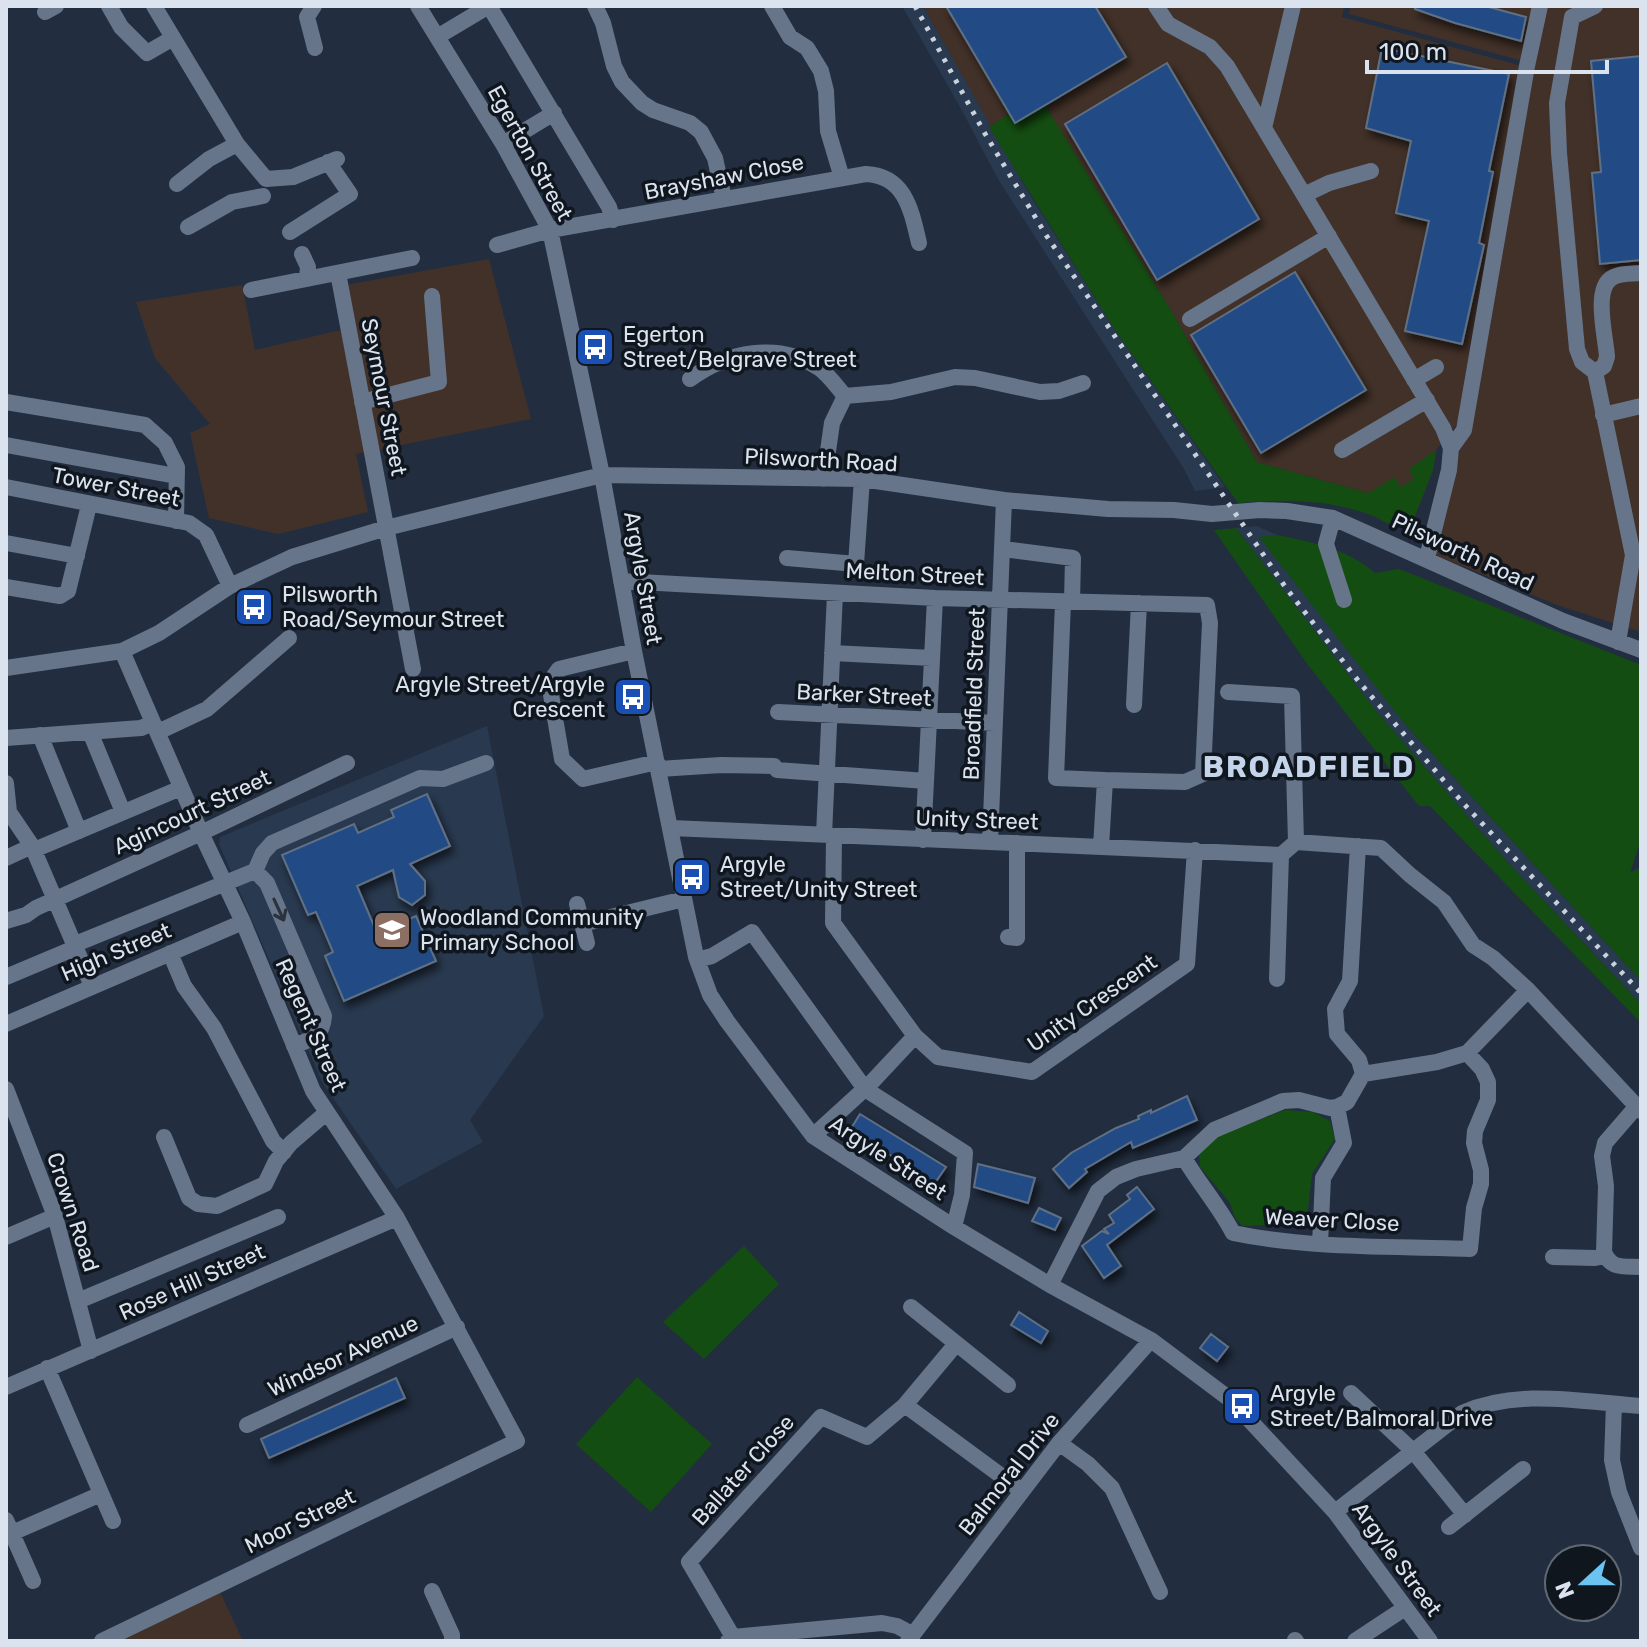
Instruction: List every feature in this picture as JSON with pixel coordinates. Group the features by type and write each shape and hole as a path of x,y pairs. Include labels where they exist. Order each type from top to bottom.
{"street":[{"path":"109,6 121,27 147,53 173,38"},
{"path":"154,6 237,144 266,179 293,177 333,160 350,194 290,232"},
{"path":"314,6 307,17 315,48"},
{"name":"Egerton Street","path":"418,6 503,144 550,230 602,475"},
{"path":"437,37 489,6 609,207 613,220"},
{"path":"595,6 622,82 653,110 690,123 701,132 715,158 724,199"},
{"path":"772,6 790,37 807,48 821,71 826,91 828,131 842,178"},
{"path":"1156,6 1168,24 1210,47 1227,66 1427,400 1451,448"},
{"path":"1264,128 1293,6"},
{"path":"1427,558 1449,470 1451,448 1464,430 1540,6"},
{"path":"1595,6 1572,17 1557,103 1577,349 1582,362 1595,372 1637,555 1618,642"},
{"path":"503,144 554,113"},
{"path":"177,184 209,159 237,144"},
{"path":"1304,195 1329,183 1371,171"},
{"name":"Brayshaw Close","path":"497,245 550,230 842,178 878,175 895,183 906,199 919,243"},
{"path":"188,227 232,202 263,196"},
{"path":"1190,319 1329,236"},
{"path":"302,254 308,267 307,279"},
{"path":"251,290 412,258"},
{"name":"Seymour Street","path":"338,273 413,669"},
{"path":"1595,372 1604,366 1607,357 1601,299 1605,283 1614,276 1641,273"},
{"path":"362,402 439,382 432,296"},
{"path":"1572,300 1601,299"},
{"path":"690,379 708,366 734,356 773,353 797,358 821,369 845,396"},
{"path":"1414,380 1436,367"},
{"path":"845,396 891,392 955,377 975,378 1040,392 1059,391 1083,383"},
{"path":"824,479 832,423 845,396"},
{"path":"1342,450 1427,400"},
{"path":"6,402 145,425 165,443 177,467 176,521"},
{"path":"1603,415 1641,406"},
{"path":"6,445 176,476"},
{"name":"Pilsworth Road","path":"6,668 122,651 159,633 230,586 292,557 386,528 602,475 862,479 1004,500 1212,514 1287,511 1333,518 1563,621 1641,650"},
{"name":"Argyle Street","path":"602,475 634,651 697,960 710,995 727,1021 813,1136 1050,1285 1151,1340 1231,1400 1335,1512 1430,1641"},
{"path":"787,558 856,564 862,479"},
{"name":"Tower Street","path":"6,487 189,523 206,535 230,586"},
{"name":"Broadfield Street","path":"990,842 1004,500"},
{"path":"6,587 60,596 68,591 89,505"},
{"path":"1333,518 1326,544 1344,600"},
{"path":"6,543 77,556"},
{"path":"1003,549 1073,558 1067,602 1056,778 1105,780 1101,847"},
{"name":"Melton Street","path":"621,581 935,598 1207,605 1210,623 1203,774 1185,782 1105,780"},
{"name":"Unity Crescent","path":"835,593 826,774 833,923 915,1036 938,1057 1032,1072 1187,964 1195,850"},
{"path":"923,840 935,598"},
{"path":"1134,705 1139,603"},
{"path":"6,738 156,728 207,709 289,638"},
{"name":"Regent Street","path":"122,651 201,833 226,882 313,1091 397,1218 517,1441"},
{"path":"634,651 559,669 549,683 562,759 583,779 658,766 721,765 774,766 777,770 926,781"},
{"path":"832,653 932,658"},
{"path":"1228,692 1292,696 1296,842"},
{"name":"Barker Street","path":"778,712 995,723"},
{"path":"90,732 123,812"},
{"path":"40,735 79,831"},
{"name":"Agincourt Street","path":"6,921 26,915 347,763"},
{"path":"6,977 255,871 263,853 272,843 420,778 443,779 486,763"},
{"path":"6,783 9,812 33,848 92,986"},
{"path":"6,858 181,788"},
{"name":"Unity Street","path":"671,828 1281,855"},
{"path":"1277,979 1281,855 1296,842 1381,848 1444,902 1473,945 1493,958 1528,990 1639,1109 1605,1143 1602,1171 1606,1186 1605,1256 1613,1266 1641,1267"},
{"path":"1008,937 1017,938 1017,843"},
{"path":"1050,1285 1098,1191 1116,1177 1184,1158 1214,1130 1283,1101 1299,1100 1330,1108 1347,1102 1363,1074 1359,1060 1337,1034 1335,1009 1350,981 1358,846"},
{"path":"255,871 267,883 324,1016 324,1025 317,1035 294,1046"},
{"path":"582,924 684,899"},
{"path":"577,904 587,943"},
{"name":"High Street","path":"6,1024 243,922"},
{"path":"697,960 712,956 752,932 865,1089 965,1153 962,1195 954,1227"},
{"path":"170,953 184,986 214,1028 273,1141 284,1152"},
{"path":"1363,1074 1437,1062 1467,1053 1528,990"},
{"path":"813,1136 865,1089 915,1036"},
{"name":"Weaver Close","path":"1184,1158 1201,1186 1219,1206 1233,1233 1260,1239 1320,1244 1470,1249 1474,1208 1481,1184 1475,1131 1488,1100 1488,1082 1482,1069 1467,1053"},
{"name":"Crown Road","path":"6,1089 55,1216 91,1351"},
{"path":"1320,1244 1323,1178 1344,1143 1337,1107"},
{"path":"164,1137 189,1198 198,1204 217,1206 265,1184 284,1152 326,1113"},
{"path":"6,1237 55,1216"},
{"path":"78,1301 278,1217"},
{"name":"Rose Hill Street","path":"6,1387 193,1303 397,1218"},
{"path":"1553,1257 1605,1256"},
{"path":"911,1307 1008,1385"},
{"name":"Windsor Avenue","path":"247,1425 457,1327"},
{"name":"Balmoral Drive","path":"910,1638 1059,1443 1151,1340"},
{"path":"956,1344 905,1405 1022,1491"},
{"path":"47,1368 113,1521"},
{"path":"1351,1393 1413,1451 1465,1515"},
{"path":"1335,1512 1462,1413 1496,1401 1518,1398 1641,1406"},
{"path":"1614,1404 1612,1460 1619,1492 1641,1548"},
{"name":"Ballater Close","path":"731,1639 689,1562 821,1417 867,1437 905,1405"},
{"name":"Moor Street","path":"102,1641 517,1441"},
{"path":"1059,1443 1088,1464 1112,1488 1160,1592"},
{"path":"1449,1527 1523,1469"},
{"path":"33,1581 9,1527 101,1494"},
{"path":"432,1591 452,1641"},
{"path":"1355,1641 1405,1608"},
{"path":"731,1639 882,1623 897,1626 910,1638"},
{"path":"126,1630 140,1641"}],"shaded area":[{"path":"902,6 923,6 1027,190 1115,330 1225,487 1195,491 1184,469 998,179"},
{"path":"923,6 1344,6 1342,17 1522,66 1461,419 1436,450 1433,470 1413,521 1368,493 1257,462 1172,312 1039,96 989,127"},
{"path":"1350,6 1536,6 1523,61 1349,14"},
{"path":"1545,6 1641,6 1641,632 1557,605 1433,554 1458,453 1467,439"},
{"path":"489,259 531,419 356,454 368,512 278,534 209,518 190,433 210,424 155,358 136,302 242,285 255,350 341,330 335,287"},
{"path":"1257,526 1277,535 1404,723 1641,981 1641,1004 1511,866 1376,711 1236,528"},
{"name":"Woodland Community Primary School","path":"487,726 544,1016 470,1120 483,1142 396,1189 322,1082 219,844 220,837"},
{"path":"220,1592 243,1641 118,1641"}],"green space":[{"path":"1039,95 1172,312 1257,462 1368,493 1395,477 1400,487 1414,479 1409,469 1436,450 1433,470 1413,521 1401,527 1390,525 1368,514 1320,503 1238,503 1115,330 989,127"},
{"path":"1236,528 1376,711 1511,866 1641,1004 1641,1023 1430,806 1419,806 1308,665 1214,530"},
{"path":"1277,535 1341,552 1375,573 1399,569 1641,665 1641,839 1630,873 1638,868 1641,872 1641,981 1404,723 1259,537"},
{"path":"1285,1110 1313,1112 1330,1121 1335,1139 1312,1174 1307,1218 1300,1224 1242,1226 1235,1218 1230,1203 1200,1167 1199,1154 1216,1136"},
{"path":"744,1246 779,1284 704,1359 663,1322"},
{"path":"637,1377 712,1444 651,1512 576,1444"}],"building":[{"path":"946,6 1095,6 1126,57 1015,123"},
{"path":"1415,6 1485,6 1526,17 1521,41 1455,23 1415,9"},
{"path":"1382,48 1509,74 1489,171 1493,172 1479,243 1484,245 1462,344 1405,331 1429,221 1396,213 1411,141 1366,128"},
{"path":"1641,56 1641,260 1600,264 1592,173 1601,172 1591,61"},
{"path":"1167,63 1259,219 1157,280 1065,124"},
{"path":"1295,272 1366,390 1261,453 1191,335"},
{"path":"427,794 450,846 410,864 425,881 425,895 412,905 399,897 393,870 357,886 377,933 416,916 436,961 344,1001 325,956 333,952 316,912 308,915 282,855 354,824 358,833 394,817 391,810"},
{"path":"1187,1096 1197,1120 1133,1148 1131,1142 1085,1169 1087,1172 1069,1188 1053,1169 1071,1153 1139,1119 1138,1116"},
{"path":"860,1114 946,1167 935,1183 850,1130"},
{"path":"978,1164 1035,1178 1028,1203 974,1187"},
{"path":"1137,1187 1154,1209 1107,1245 1121,1266 1104,1278 1082,1246 1102,1231 1109,1234 1104,1229 1114,1223 1109,1215 1130,1199 1127,1195"},
{"path":"1039,1208 1061,1218 1055,1230 1032,1221"},
{"path":"1019,1312 1048,1331 1041,1343 1011,1325"},
{"path":"1211,1334 1228,1347 1217,1361 1200,1348"},
{"path":"396,1378 405,1398 269,1458 261,1439"}],"railway":[{"path":"915,6 984,132 1046,235 1286,588 1360,683 1463,803 1641,993"}],"place":[{"name":"Egerton Street/Belgrave Street","path":"595,347"},
{"name":"Pilsworth Road/Seymour Street","path":"254,607"},
{"name":"Argyle Street/Argyle Crescent","path":"633,697"},
{"name":"Argyle Street/Unity Street","path":"692,877"},
{"name":"Woodland Community Primary School","path":"392,930"},
{"name":"Argyle Street/Balmoral Drive","path":"1242,1406"}],"district":[{"name":"BROADFIELD","path":"1309,767"}]}
